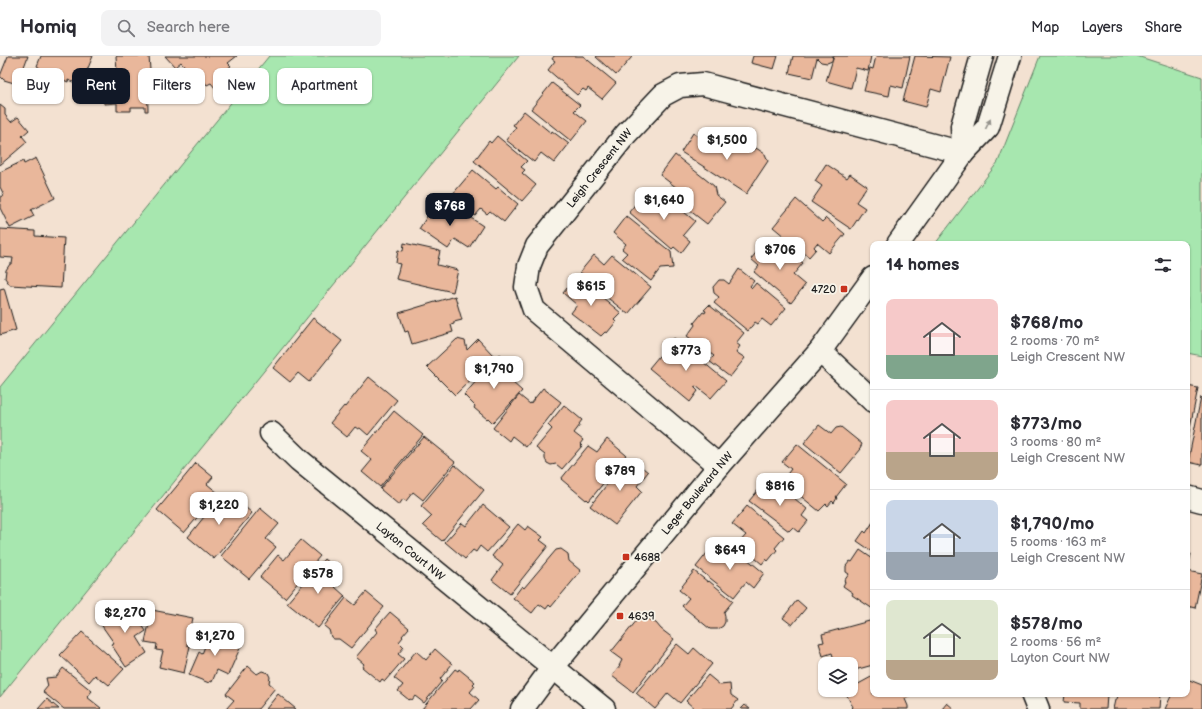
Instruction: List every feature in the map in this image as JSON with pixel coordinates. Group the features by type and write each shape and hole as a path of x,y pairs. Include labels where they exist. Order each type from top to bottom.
{"street":[{"path":"963,154 962,126 982,56"},
{"path":"900,241 963,154 988,127 1010,56"},
{"name":"Leigh Crescent NW","path":"720,466 534,310 526,287 529,266 537,246 626,134 663,95 680,86 703,84 963,154"},
{"name":"Leger Boulevard NW","path":"522,709 553,667 720,466 820,351 870,282"},
{"path":"820,351 870,398"},
{"name":"Layton Court NW","path":"271,433 299,460 604,709"},
{"path":"1190,498 1202,501"}],"green space":[{"path":"269,56 519,56 0,697 0,387 230,104 269,104 269,68 259,68"},
{"path":"1040,56 1137,56 1202,77 1202,356 1190,354 1190,241 937,241 998,162"}],"building":[{"path":"8,56 28,56 24,68 12,68 12,82 4,80 0,76"},
{"path":"41,56 93,56 88,68 72,68 72,82 64,80 64,68 40,68 37,66"},
{"path":"116,56 149,56 150,68 138,68 138,104 148,104 148,111 145,111 145,107 131,107 131,111 117,111 117,104 130,104 130,68 117,68"},
{"path":"165,56 237,56 228,63 231,66 228,68 213,68 213,86 211,83 207,85 205,82 205,68 186,68 181,62 175,67"},
{"path":"554,56 583,56 616,83 602,99 588,88 586,91 583,89 577,95 548,70 555,61 552,59"},
{"path":"753,56 778,56 774,69 751,63"},
{"path":"793,56 833,56 832,61 827,63 821,62 817,58 812,78 789,73"},
{"path":"834,56 871,56 868,71 856,68 851,88 826,81"},
{"path":"876,56 910,56 903,88 891,85 889,96 864,91 870,68 873,69"},
{"path":"915,56 950,57 941,92 931,89 926,107 903,101"},
{"path":"596,57 632,57 616,75"},
{"path":"552,83 580,105 574,111 587,121 571,141 531,109"},
{"path":"0,105 5,109 5,115 11,122 18,117 29,130 22,136 27,142 0,165"},
{"path":"524,111 551,133 552,131 569,144 554,163 541,153 534,162 506,140 516,127 513,125"},
{"path":"693,133 702,139 705,134 727,148 743,144 754,151 756,148 765,154 768,161 746,194 681,152"},
{"path":"497,136 527,161 521,167 525,170 522,173 536,185 522,201 474,161 489,141 491,143"},
{"path":"675,155 714,186 716,195 725,202 707,224 671,196 677,188 660,175"},
{"path":"36,158 55,198 31,210 34,216 10,228 0,208 0,197 4,195 0,187 0,172 23,161 24,164"},
{"path":"826,164 847,178 850,174 867,186 856,202 865,208 851,229 811,202 822,186 815,181"},
{"path":"473,170 496,189 498,187 518,204 504,222 490,211 487,214 481,209 475,216 451,196"},
{"path":"644,194 656,204 663,195 695,221 683,235 690,241 681,253 674,247 672,249 629,212"},
{"path":"796,199 822,222 826,218 845,234 829,253 817,243 814,247 816,249 809,257 773,227"},
{"path":"437,201 462,218 465,214 483,226 469,248 455,239 448,249 419,229"},
{"path":"626,216 671,252 673,268 660,269 651,281 622,258 627,253 622,249 626,244 613,233"},
{"path":"0,229 35,231 35,236 64,238 61,288 10,285 5,278 6,270 10,264 12,264 13,258 0,257"},
{"path":"778,242 803,263 793,275 805,285 791,303 754,272 759,266 751,259 759,249 767,256"},
{"path":"404,243 440,251 437,265 458,270 453,292 396,279 400,264 396,263 398,250 403,251"},
{"path":"594,255 604,264 612,255 651,287 628,314 595,288 597,286 580,272"},
{"path":"739,269 754,281 750,286 752,288 756,283 786,308 771,326 762,319 758,324 755,322 748,331 714,303 719,297 714,293 713,287 719,280 724,280 729,284"},
{"path":"577,276 621,313 614,320 616,322 607,333 605,332 601,336 571,313 577,305 563,293"},
{"path":"4,288 16,330 0,335 0,289"},
{"path":"455,296 462,320 454,322 454,324 451,325 453,332 412,344 408,331 405,332 399,313"},
{"path":"709,305 744,333 736,343 740,346 736,352 745,358 730,377 709,361 714,356 687,336 695,325 694,323 703,312 705,313 706,311 704,310"},
{"path":"313,318 342,341 309,382 298,373 290,382 273,368"},
{"path":"674,338 726,381 711,398 696,386 694,387 698,391 690,402 649,368"},
{"path":"457,339 465,341 467,350 478,339 493,355 484,365 485,366 455,395 427,367"},
{"path":"500,354 517,370 512,374 516,378 512,382 522,391 493,423 474,408 475,406 464,395"},
{"path":"369,377 397,400 368,435 360,428 358,429 355,427 347,437 330,423"},
{"path":"1190,387 1198,388 1190,427"},
{"path":"543,388 561,402 526,447 512,436 509,441 493,428 519,395 530,404"},
{"path":"1201,397 1202,465 1190,462 1190,452"},
{"path":"564,405 582,420 574,433 583,440 580,444 582,446 562,469 556,464 551,465 547,463 545,455 536,448 552,429 548,425"},
{"path":"394,411 423,435 380,487 362,472 372,460 361,451"},
{"path":"819,425 831,434 836,428 841,427 862,444 861,449 841,473 804,443"},
{"path":"424,437 455,462 423,500 413,492 406,501 403,499 399,505 380,489"},
{"path":"607,439 626,455 589,501 561,479 588,446 597,452"},
{"path":"797,444 846,484 836,497 837,498 834,503 832,501 828,506 826,504 819,511 782,481 791,469 782,462"},
{"path":"629,457 648,472 637,486 642,491 615,525 590,506"},
{"path":"196,463 213,477 207,484 218,493 184,533 157,510"},
{"path":"455,465 484,490 442,541 423,525 432,516 421,506"},
{"path":"765,482 777,492 781,487 807,509 802,516 808,521 799,532 793,527 789,531 749,501"},
{"path":"220,497 231,506 238,501 252,513 214,559 188,537"},
{"path":"483,505 509,527 487,552 480,546 476,552 473,550 465,559 445,542 462,523 466,526"},
{"path":"747,506 784,537 775,548 777,550 768,561 766,559 762,564 738,544 746,535 732,524"},
{"path":"260,508 279,524 266,539 276,547 249,579 221,556"},
{"path":"518,524 525,530 528,526 543,537 540,540 548,546 510,594 492,580 503,565 492,556"},
{"path":"870,527 870,550 857,541 864,531 866,533"},
{"path":"301,540 320,556 285,598 260,577 278,555 284,560"},
{"path":"711,548 718,554 720,552 726,557 734,548 764,573 753,588 746,582 734,597 696,567"},
{"path":"561,549 568,554 569,561 581,571 551,607 549,605 546,609 539,604 532,613 513,598 522,586 524,588 556,550"},
{"path":"860,550 870,557 870,607 852,595 853,593 843,586 844,581 849,574 846,572 846,566 850,561 852,562"},
{"path":"324,559 341,573 336,580 339,583 335,587 345,596 318,628 287,603"},
{"path":"694,571 708,582 709,581 733,601 724,612 725,622 723,626 718,629 710,629 682,606 689,598 679,590"},
{"path":"1190,572 1202,574 1195,608 1190,607"},
{"path":"366,592 384,607 351,648 339,639 334,639 331,637 329,630 324,626 346,598 355,605"},
{"path":"797,600 806,608 792,625 783,618"},
{"path":"128,604 146,631 137,637 147,653 126,667 111,644 114,643 100,623 106,619 109,610 116,613"},
{"path":"152,610 193,618 187,645 190,646 184,673 159,667 163,651 156,650 157,644 145,642"},
{"path":"390,612 409,628 399,642 404,647 398,654 404,659 385,681 382,679 380,682 362,667 364,664 356,657 377,632 375,629"},
{"path":"642,614 656,623 674,639 633,692 612,676 620,666 622,660 611,652"},
{"path":"870,621 870,666 858,669 858,657 833,657 832,653 823,656 819,643 824,642 822,634"},
{"path":"215,630 229,636 227,640 241,646 228,675 217,670 212,682 210,681 209,683 189,675 199,652 202,654 210,633 213,634"},
{"path":"82,632 124,669 109,685 95,675 89,682 60,655"},
{"path":"677,644 689,654 694,648 712,664 680,703 668,693 655,709 636,693"},
{"path":"435,649 452,664 440,679 442,681 424,703 415,696 412,700 409,700 398,691 403,685 394,678 416,651 426,660"},
{"path":"248,666 257,674 262,671 268,673 270,677 269,683 275,688 258,709 226,709 234,700 226,694"},
{"path":"63,668 92,691 87,697 101,708 100,709 64,709 43,692 48,686 46,678 56,677"},
{"path":"455,669 458,671 459,669 475,682 473,684 475,686 470,692 479,700 471,709 422,709"},
{"path":"708,675 720,685 730,684 731,695 738,700 731,709 695,709 686,701"},
{"path":"870,678 870,697 909,697 905,699 908,709 851,709 853,707 848,697 858,697 858,684"},
{"path":"1190,680 1202,685 1202,709 1165,709 1171,697 1190,697"},
{"path":"278,694 296,709 266,709"},
{"path":"1065,697 1107,697 1106,709 1080,709 1080,703 1064,702"},
{"path":"1118,697 1160,697 1159,709 1113,709 1115,700 1117,700"},
{"path":"47,699 59,709 38,709"},
{"path":"947,703 954,709 942,709"},
{"path":"745,705 750,709 741,709"}],"place":[{"name":"4720","path":"844,289"},
{"name":"4688","path":"626,557"},
{"name":"4639","path":"620,616"}]}
